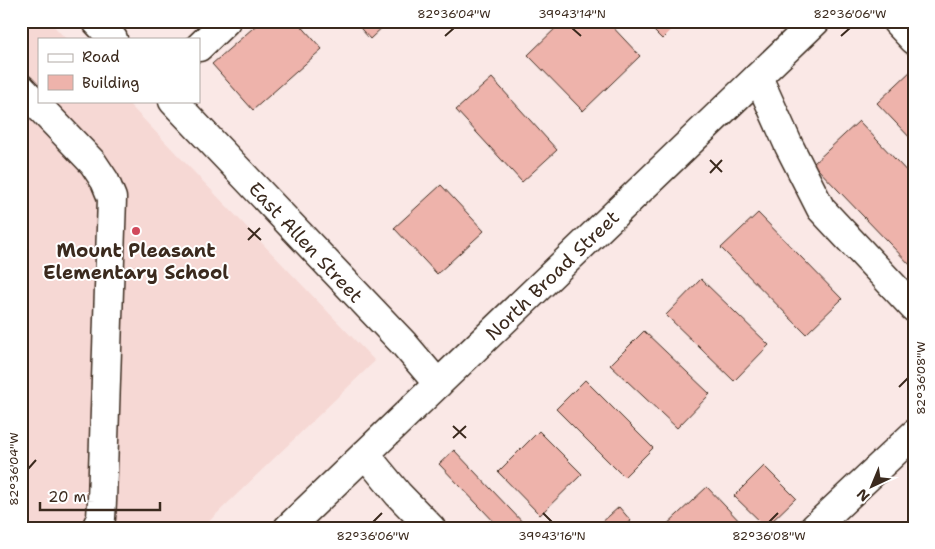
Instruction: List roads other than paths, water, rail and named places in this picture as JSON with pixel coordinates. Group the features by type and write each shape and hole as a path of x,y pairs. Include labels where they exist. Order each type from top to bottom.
{"street":[{"path":"96,21 112,38"},
{"path":"200,46 226,21"},
{"name":"North Broad Street","path":"288,528 816,21"},
{"path":"896,21 914,40"},
{"path":"758,77 789,146 821,209 914,308"},
{"path":"21,88 93,163 105,180 112,198 102,501 101,518 96,528"},
{"name":"East Allen Street","path":"174,102 404,344 438,384"},
{"path":"814,528 910,444"},
{"path":"365,454 398,494 430,528"}],"place":[{"name":"Mount Pleasant Elementary School","path":"136,231"}]}
